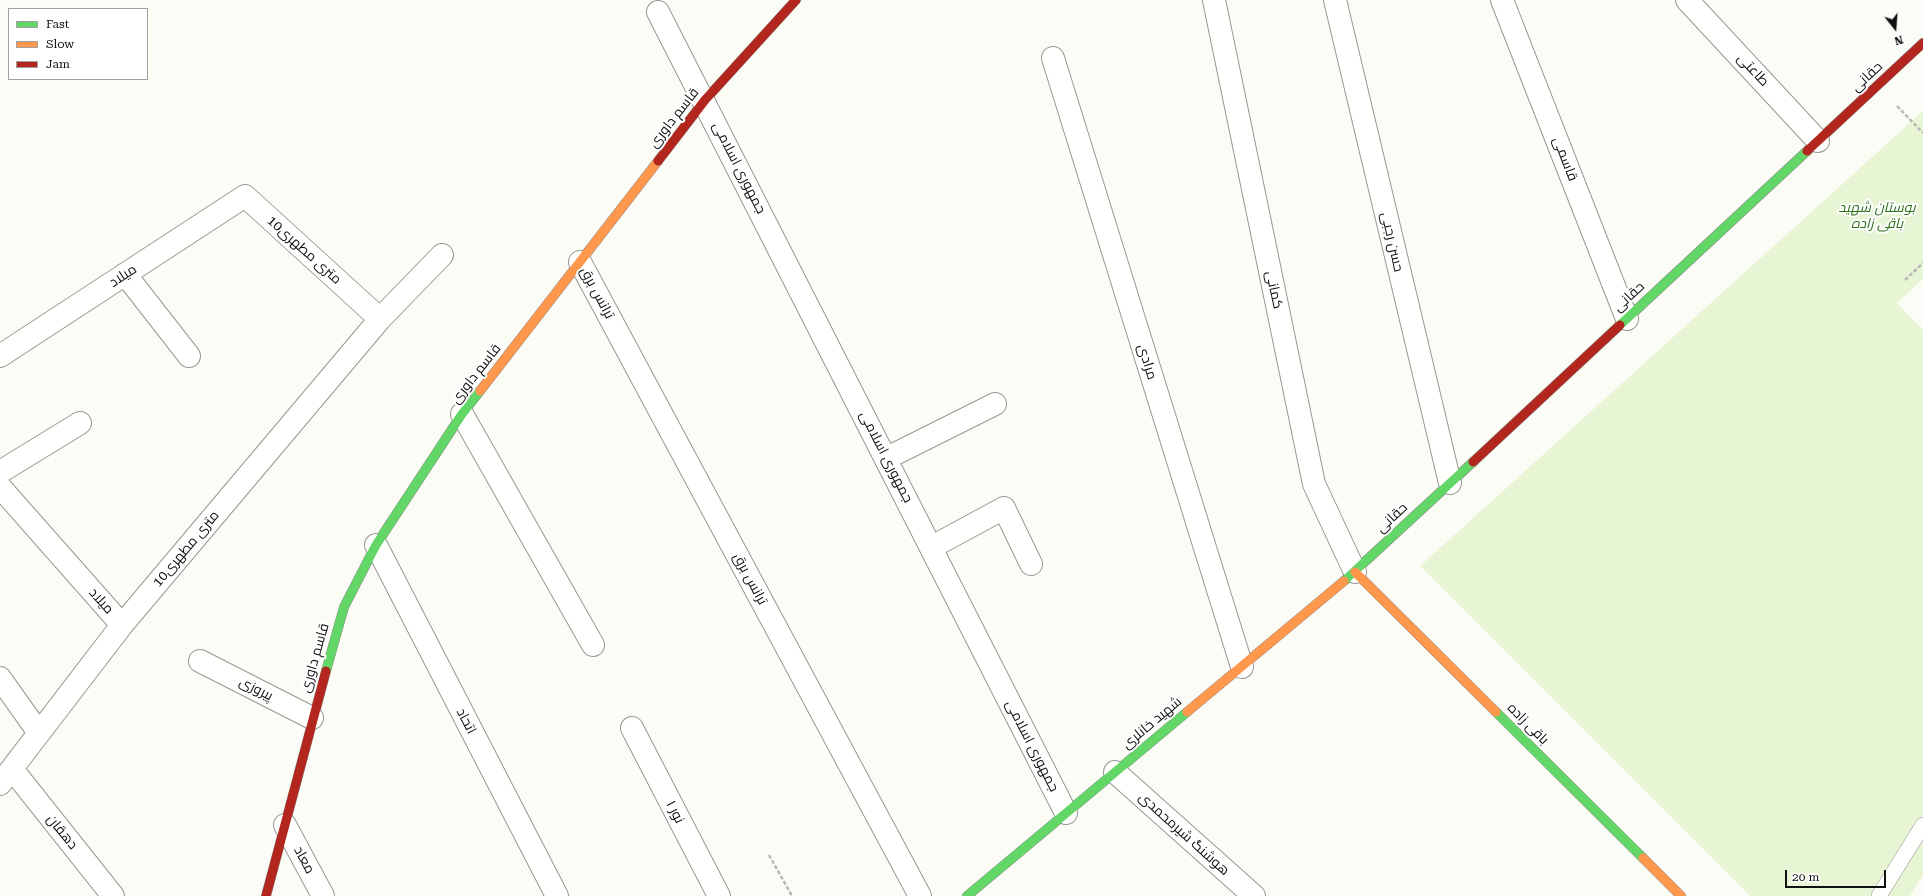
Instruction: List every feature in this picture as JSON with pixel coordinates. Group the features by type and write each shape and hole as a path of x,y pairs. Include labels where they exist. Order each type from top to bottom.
{"street":[{"name":"قاسم داوری","path":"266,896 312,718 344,607 376,545 462,414 705,100 796,0"},
{"name":"کمانی","path":"1214,0 1314,484 1355,572"},
{"name":"حسن رجبی","path":"1334,0 1450,484"},
{"name":"قاسمی","path":"1502,0 1627,319"},
{"name":"طاعتی","path":"1687,0 1818,141"},
{"name":"جمهوری اسلامی","path":"658,12 705,100 1066,813"},
{"name":"حقانی","path":"1355,572 1923,43"},
{"name":"مرادی","path":"1053,58 1242,667"},
{"name":"میلاد","path":"0,356 245,196"},
{"name":"10متری مطهری","path":"245,196 380,319"},
{"name":"10متری مطهری","path":"6,776 122,625 380,319 442,255"},
{"name":"ترانس برق","path":"580,262 920,896"},
{"path":"125,274 190,356"},
{"path":"887,458 995,404"},
{"path":"462,414 593,645"},
{"path":"0,472 80,424"},
{"name":"میلاد","path":"0,487 122,625"},
{"path":"932,547 1004,508 1031,564"},
{"name":"اتحاد","path":"376,545 557,896"},
{"name":"شهید خانلری","path":"967,896 1355,572"},
{"name":"باقی زاده","path":"1355,572 1681,896"},
{"name":"پیروزی","path":"200,661 312,718"},
{"path":"0,678 39,734"},
{"name":"نور ۱","path":"632,728 719,896"},
{"name":"هوشنگ شیرمحمدی","path":"1115,772 1254,896"},
{"name":"دهقان","path":"6,776 113,896"},
{"name":"معاد","path":"284,825 323,896"}],"lane":[{"path":"1880,896 1923,825"}],"path":[{"path":"1877,86 1923,133"},
{"path":"1905,280 1923,263"},
{"path":"769,855 792,896"}],"green space":[{"name":"بوستان شهید باقی زاده","path":"1923,111 1923,279 1897,303 1923,330 1923,875 1910,896 1750,896 1420,566"}],"traffic: fast":[{"path":"1620,325 1807,151"},
{"path":"326,671 344,607 376,545 462,414 480,391"},
{"path":"1344,581 1473,462"},
{"path":"967,896 1187,712"},
{"path":"1496,712 1643,858"}],"traffic: slow":[{"path":"480,391 658,161"},
{"path":"1355,572 1496,712"},
{"path":"1187,712 1344,581"},
{"path":"1643,858 1681,896"}],"traffic: jam":[{"path":"658,161 705,100 796,0"},
{"path":"1807,151 1923,43"},
{"path":"1473,462 1620,325"},
{"path":"266,896 326,671"}]}
